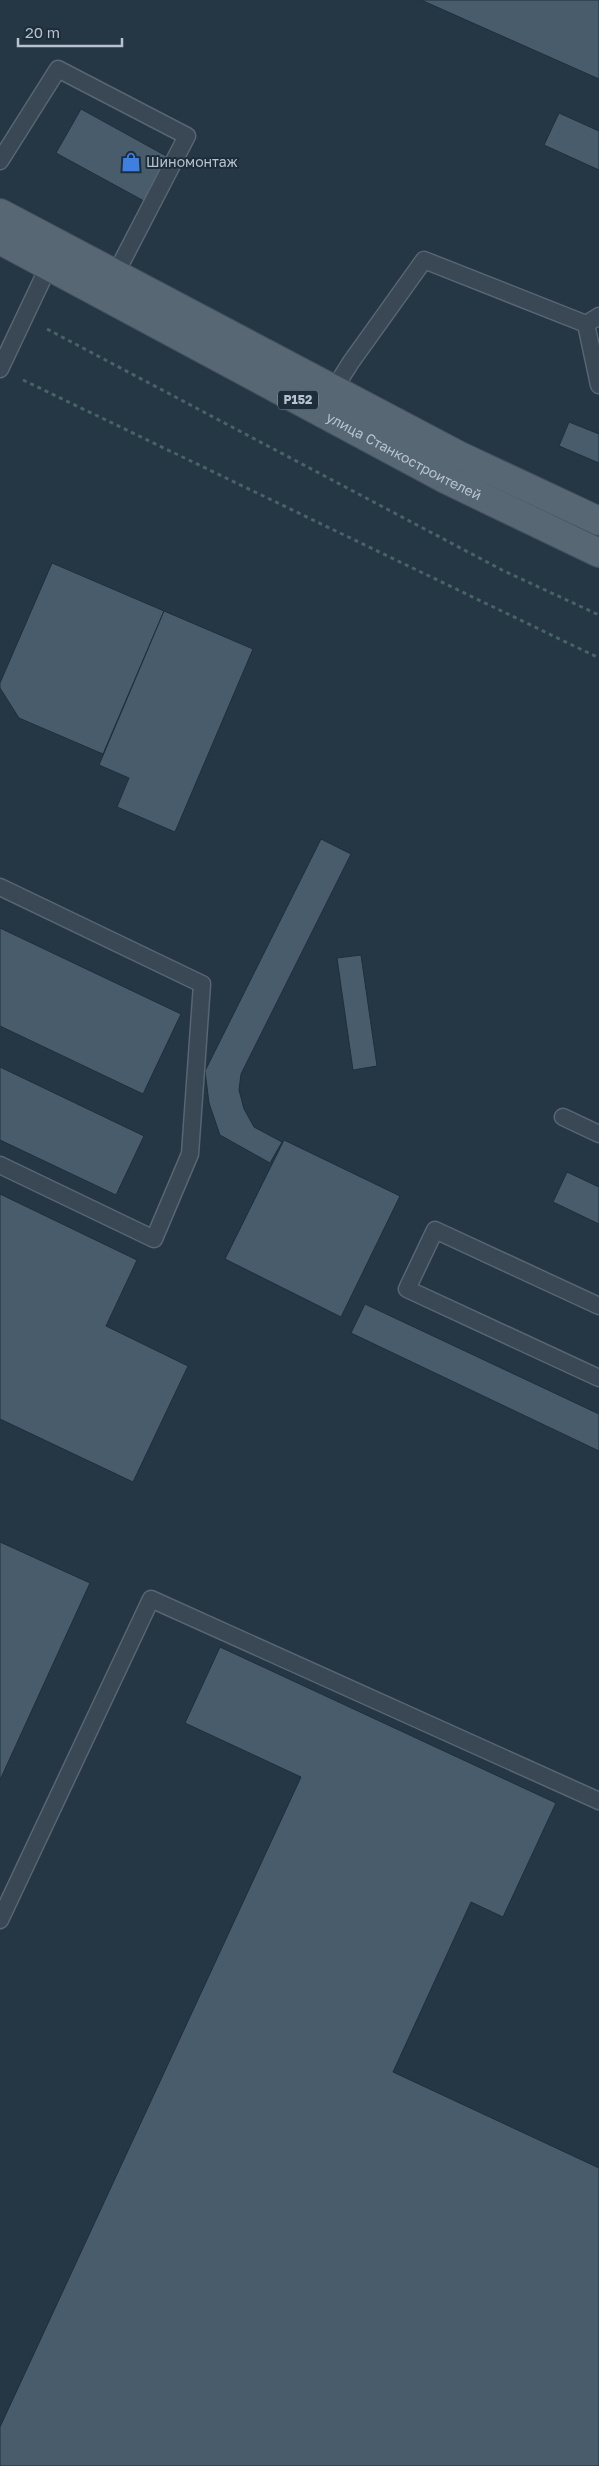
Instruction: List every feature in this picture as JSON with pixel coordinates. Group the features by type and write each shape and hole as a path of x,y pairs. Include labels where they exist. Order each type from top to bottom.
{"main road":[{"name":"улица Станкостроителей","path":"0,213 55,255 447,480 599,553"},
{"name":"улица Станкостроителей","path":"0,240 116,273 458,455 599,521"}],"lane":[{"path":"0,161 58,69 187,136 116,273"},
{"path":"0,369 55,255"},
{"path":"334,389 351,362 424,260 592,320 599,385"},
{"path":"0,888 202,984 190,1154 154,1239 0,1165"},
{"path":"563,1117 599,1134"},
{"path":"599,1306 435,1230 407,1289 599,1378"},
{"path":"0,1920 152,1599 599,1801"}],"path":[{"path":"25,317 502,570 599,615"},
{"path":"18,378 599,658"}],"building":[{"path":"421,0 599,0 599,79"},
{"path":"81,109 168,157 144,201 56,153"},
{"path":"559,113 599,131 599,170 544,145"},
{"path":"569,422 599,434 599,463 559,446"},
{"path":"52,563 164,611 103,754 19,718 0,688 0,683"},
{"path":"164,611 253,649 175,832 117,807 129,778 99,765"},
{"path":"321,839 351,854 241,1074 239,1090 244,1109 254,1127 282,1142 270,1163 220,1135 209,1103 205,1071"},
{"path":"0,928 181,1014 143,1094 0,1026"},
{"path":"361,955 377,1066 353,1070 337,958"},
{"path":"0,1067 144,1136 116,1195 0,1140"},
{"path":"284,1140 400,1196 341,1317 225,1259"},
{"path":"567,1172 599,1187 599,1224 553,1202"},
{"path":"0,1194 137,1260 106,1326 188,1366 133,1482 0,1419"},
{"path":"365,1304 599,1414 599,1451 351,1333"},
{"path":"0,1542 90,1583 0,1780"},
{"path":"220,1647 556,1803 503,1917 471,1902 393,2072 599,2168 599,2466 0,2466 0,2427 301,1777 185,1723"}],"place":[{"name":"Шиномонтаж","path":"131,162"}]}
